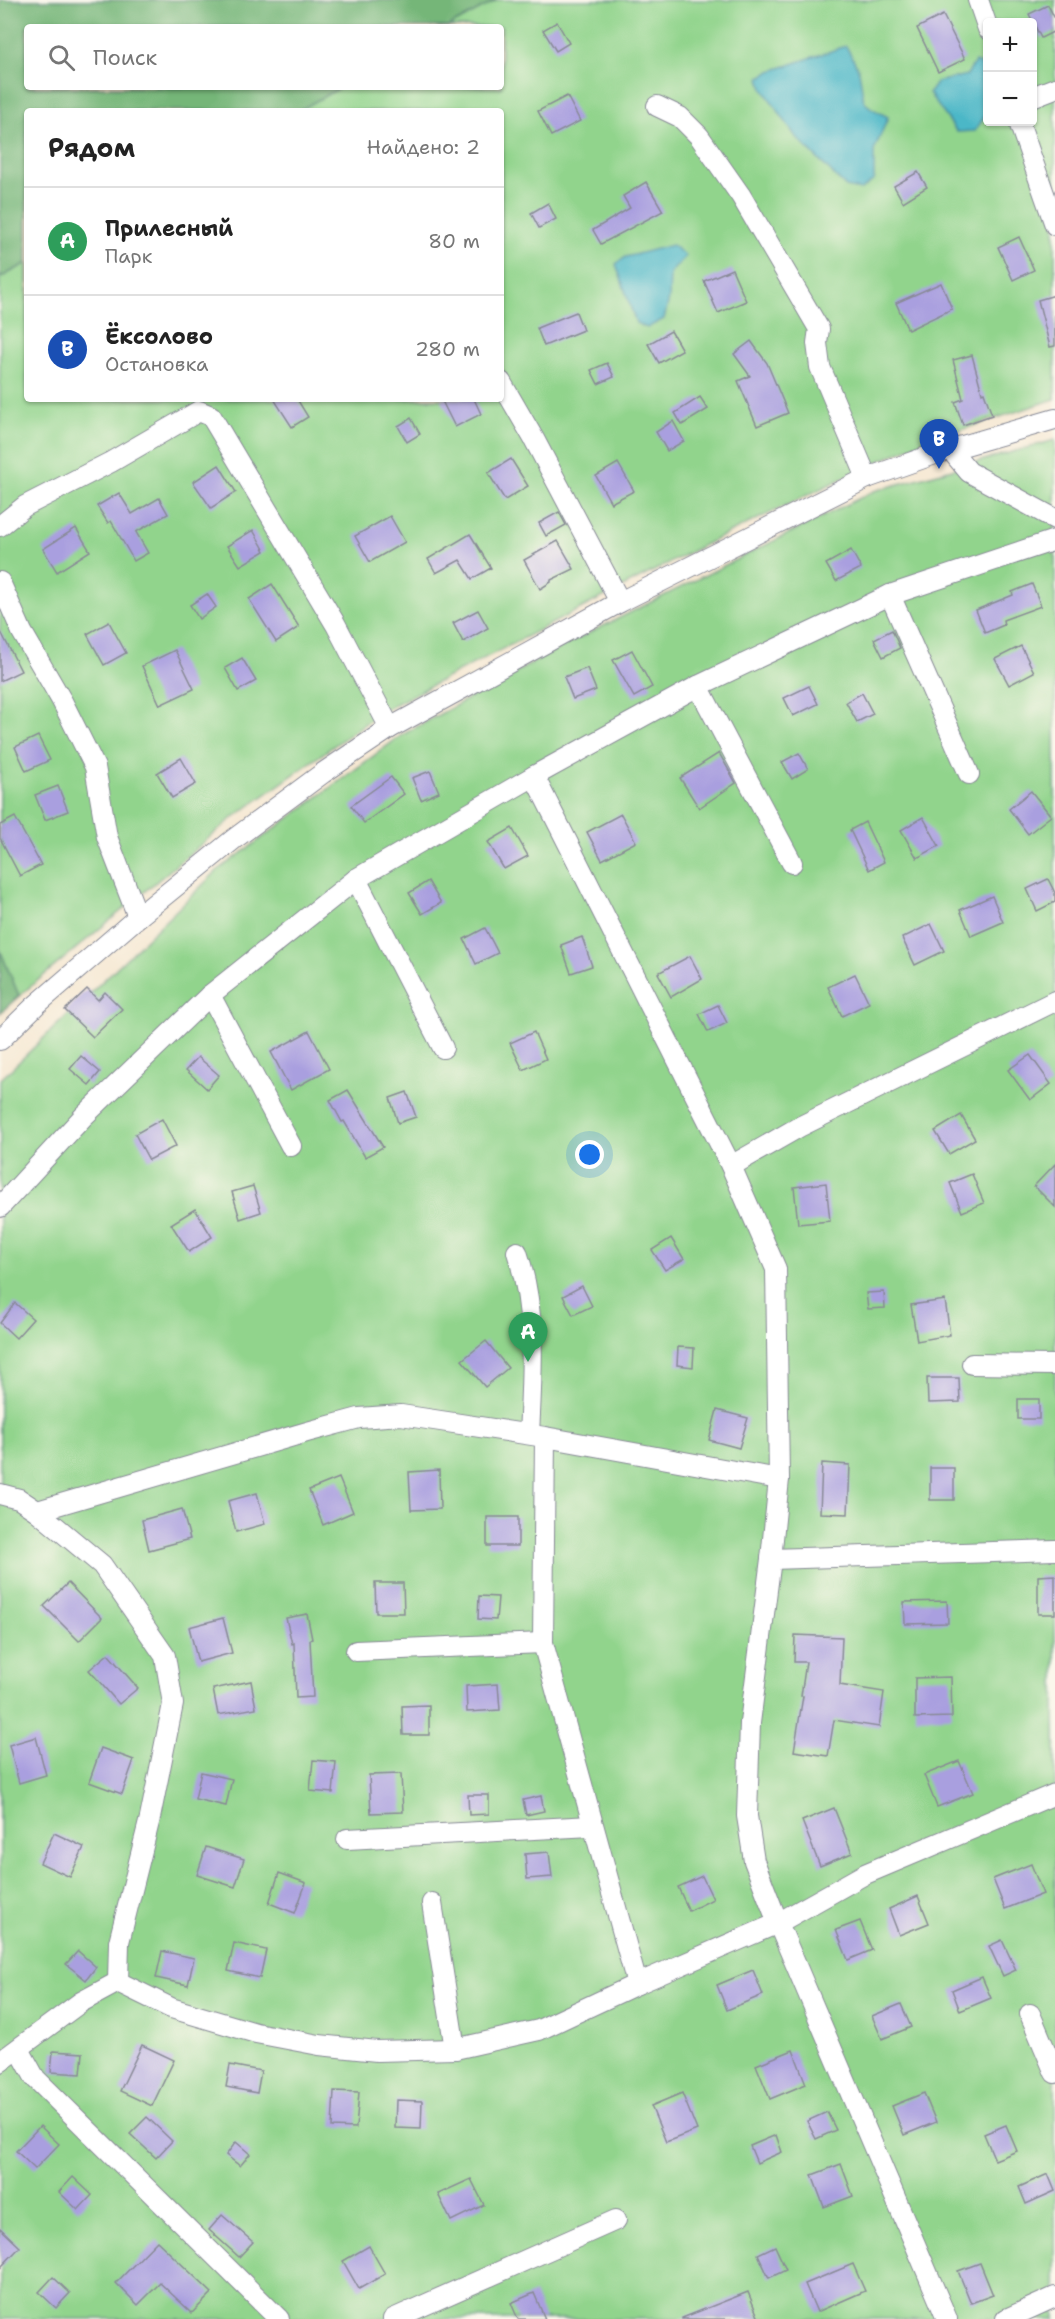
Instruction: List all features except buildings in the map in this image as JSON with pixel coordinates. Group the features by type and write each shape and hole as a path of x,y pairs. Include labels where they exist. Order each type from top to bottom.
{"street":[{"path":"978,0 984,18"},
{"path":"1037,95 1055,88"},
{"path":"657,106 680,117 699,136 741,196 819,329 817,344 820,367 867,478"},
{"path":"1020,126 1055,225"},
{"path":"504,386 620,602"},
{"path":"0,526 25,506 111,462 199,411 211,416 330,615 390,728"},
{"path":"0,1040 138,917 234,839 322,773 390,728 620,602 867,478 950,449 1055,419"},
{"path":"950,449 969,472 1055,519"},
{"path":"0,1207 83,1117 210,995 356,879 534,776 698,686 890,595 1055,540"},
{"path":"0,582 22,632 62,701 95,767 108,837 138,917"},
{"path":"890,595 969,774"},
{"path":"698,686 792,863"},
{"path":"534,776 731,1166 776,1269 779,1479 750,1723 747,1816 754,1861 778,1923 947,2319"},
{"path":"356,879 443,1048"},
{"path":"210,995 291,1146"},
{"path":"731,1166 799,1127 1055,1001"},
{"path":"517,1252 525,1275 533,1347 543,1643 637,1983"},
{"path":"972,1364 1055,1365"},
{"path":"37,1511 307,1432 359,1419 402,1415 537,1436 779,1479"},
{"path":"0,1494 19,1499 37,1511 102,1565 165,1656 173,1704 150,1818 119,1942 118,1982"},
{"path":"771,1559 1055,1550"},
{"path":"356,1651 543,1643"},
{"path":"118,1982 171,2008 256,2033 319,2045 377,2051 455,2049 539,2030 637,1983 778,1923 865,1874 1055,1794"},
{"path":"347,1839 592,1826"},
{"path":"432,1903 455,2049"},
{"path":"0,2062 81,2002 118,1982"},
{"path":"1030,2014 1055,2073"},
{"path":"19,2049 34,2078 279,2319"},
{"path":"393,2319 616,2220"},
{"path":"1006,2319 1055,2297"}],"green space":[{"path":"0,0 497,0 453,24 24,24 24,90 336,90 303,108 24,108 24,265 0,278"},
{"path":"497,0 1055,0 1055,399 918,444 866,467 706,544 384,710 234,817 19,996 0,950 0,278 24,265 24,402 504,402 504,108 303,108 336,90 504,90 504,24 453,24"},
{"path":"1055,440 1055,2319 0,2319 0,1080 217,871 402,735 567,644 874,491"},
{"path":"0,950 19,996 0,1013"}],"water":[{"path":"846,46 858,69 866,104 888,117 874,151 874,180 861,190 846,187 796,137 763,89 760,77 771,71"},
{"path":"975,62 983,65 983,119 975,131 957,132 929,93 937,82 967,75"},
{"path":"672,245 686,256 670,273 669,299 664,319 647,328 636,323 616,264 626,257"}],"place":[{"name":"Ёксолово","path":"939,469"},
{"name":"Прилесный","path":"528,1362"}]}
